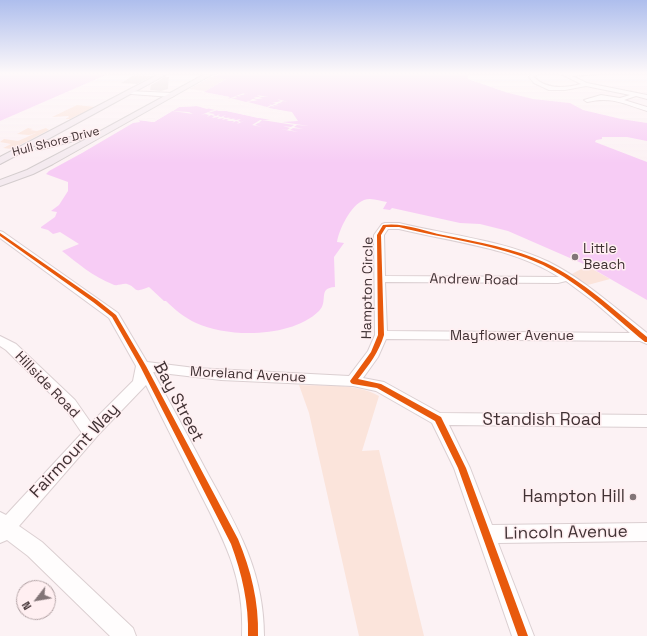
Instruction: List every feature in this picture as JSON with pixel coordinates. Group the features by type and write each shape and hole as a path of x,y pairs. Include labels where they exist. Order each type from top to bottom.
{"main road":[{"path":"0,161 109,104"},
{"path":"0,183 34,170 62,156 156,104"},
{"name":"Hull Shore Drive","path":"0,156 111,128"},
{"path":"30,149 51,149 62,156"}],"street":[{"path":"629,104 647,109"},
{"name":"Hampton Circle","path":"353,381 374,354 379,345 381,335 381,279 379,235 385,226 392,225 506,252 544,264 590,294 645,338"},
{"name":"Bay Street","path":"0,234 95,300 114,316 143,366 235,542 246,570 252,594 254,622 253,636"},
{"name":"Andrew Road","path":"381,279 542,280 566,278"},
{"name":"Mayflower Avenue","path":"381,335 645,338"},
{"name":"Hillside Road","path":"0,340 11,347 70,404 90,433"},
{"name":"Moreland Avenue","path":"143,366 163,370 209,374 353,381"},
{"name":"Fairmount Way","path":"2,528 90,433 140,382 143,366"},
{"path":"353,381 379,386 438,419 462,468 523,636"},
{"name":"Standish Road","path":"438,419 647,421"},
{"path":"2,528 35,549 124,636"},
{"name":"Lincoln Avenue","path":"485,534 647,532"}],"shaded area":[{"path":"0,104 40,104 0,121"},
{"path":"248,104 571,104 583,110 621,119 647,123 647,141 627,137 602,137 602,139 596,140 595,142 647,162 647,300 586,265 508,231 480,224 460,223 392,208 390,210 383,209 387,202 367,199 359,203 350,212 340,231 337,242 344,243 334,257 335,287 326,290 322,307 319,311 307,320 276,331 242,333 225,331 210,328 188,319 164,301 149,287 136,290 127,284 114,285 92,274 62,251 79,244 60,232 53,234 48,230 41,228 55,217 57,212 51,211 59,205 68,191 68,182 46,174 133,123 140,122 139,120 154,122 179,107 197,106 207,109 210,107 258,118 288,119 283,111"},
{"path":"77,105 96,107 70,119 65,119 69,117 68,116 52,117"},
{"path":"28,128 33,129 30,130 37,131 46,128 49,130 12,149 3,148 11,144 0,142 4,139 18,141 36,133 29,135 17,134"},
{"path":"587,266 610,279 584,286 568,276"},
{"path":"299,385 330,385 350,387 379,396 362,451 379,450 424,636 359,636 309,413"}],"pier":[{"path":"197,104 258,116 285,118 282,113 238,104 254,104 267,107 271,105 268,104 272,105 278,104 276,105 280,106 274,105 273,106 276,107 271,106 268,108 292,112 298,121 282,122 309,126 297,125 294,127 303,129 293,128 290,130 298,132 279,129 287,130 290,128 283,126 291,127 294,125 262,120 270,120 226,111 217,111 218,110 208,113 215,114 213,115 216,116 220,114 218,116 221,117 226,115 223,117 231,117 228,118 231,119 236,118 233,119 236,120 241,119 238,121 241,122 246,120 237,124 239,122 236,121 232,123 234,121 226,121 229,120 226,119 222,120 224,118 217,119 219,117 212,118 214,116 211,115 207,117 209,115 201,115 215,110 197,106 179,107 173,111 189,112 193,114 172,111 154,122 137,120 139,118 154,120 178,105"},
{"path":"260,120 262,120 259,123 266,124 258,123 255,125 262,127 252,125"}],"cycle path":[{"path":"523,636 462,468 438,419 379,386 353,381 373,354 381,335 379,235 385,226 399,226 491,247 527,257 558,271 585,289 647,340"},
{"path":"0,234 114,316 143,366 235,542 249,588 253,611 253,636"}],"place":[{"name":"Little Beach","path":"575,257"},
{"name":"Hampton Hill","path":"633,497"}]}
